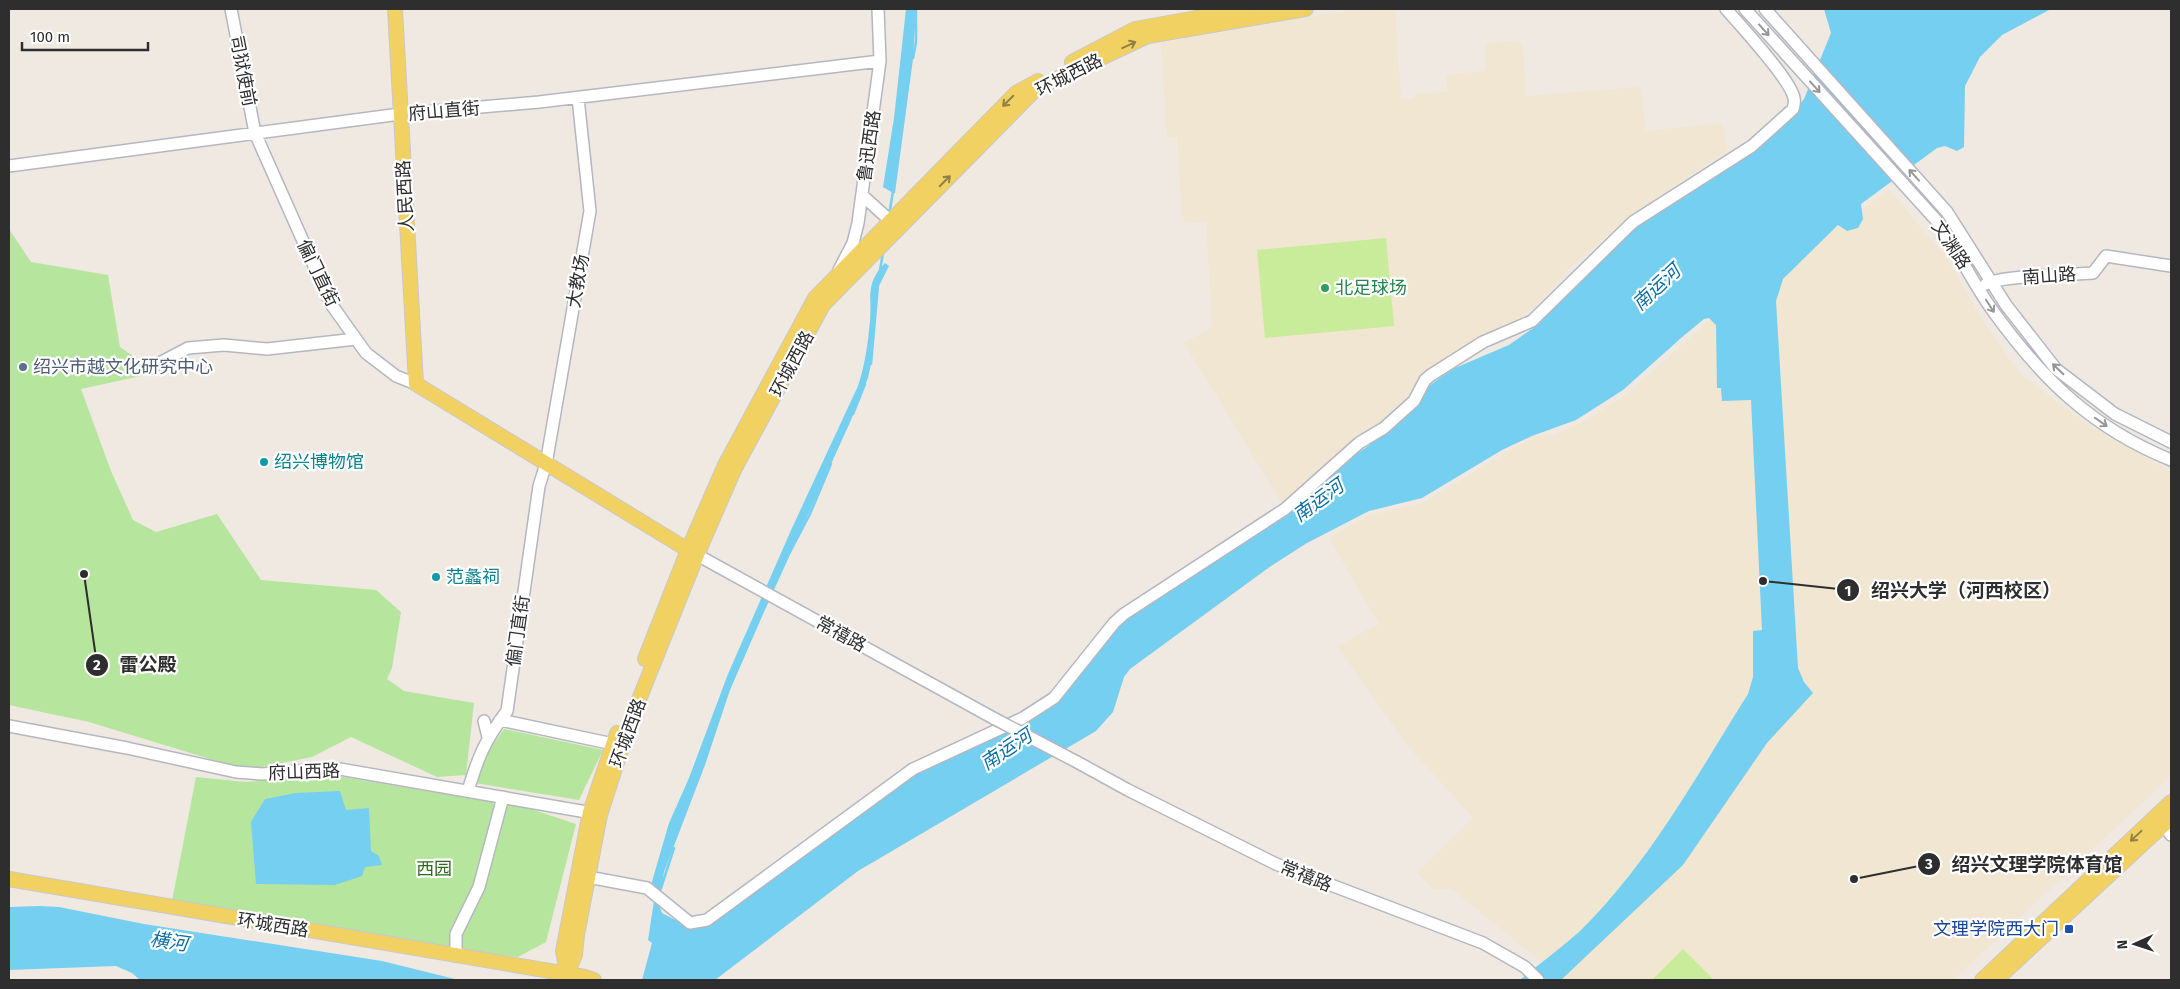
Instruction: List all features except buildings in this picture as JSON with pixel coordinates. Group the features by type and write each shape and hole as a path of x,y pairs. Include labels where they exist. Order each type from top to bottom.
{"main road":[{"name":"人民西路","path":"395,9 416,384"},
{"name":"环城西路","path":"905,213 1016,93 1135,29 1246,9"},
{"name":"环城西路","path":"570,978 563,951 613,744 692,553 734,470 824,305 871,255 894,224 1037,88 1148,36 1306,9"},
{"name":"环城西路","path":"570,978 588,877 595,813 725,465 815,298 874,238 894,224"},
{"path":"416,384 692,553"},
{"path":"1996,980 2166,823 2171,802"},
{"path":"1982,980 2166,823"},
{"name":"环城西路","path":"9,880 456,956 570,978"},
{"path":"570,978 594,980"}],"street":[{"name":"司狱使前","path":"231,9 255,133"},
{"name":"鲁迅西路","path":"834,278 853,243 862,195 880,61 878,9"},
{"path":"588,877 647,888 690,923 707,920 913,769 1024,718 1054,698 1078,671 1114,623 1124,614 1285,509 1359,444 1384,428 1414,401 1425,380 1431,375 1483,342 1532,321 1633,222 1752,146 1793,109 1794,97 1791,88 1759,46 1726,9"},
{"name":"文渊路","path":"1745,9 1936,220 1992,310 2045,376 2067,397 2104,425 2150,451 2171,460"},
{"name":"文渊路","path":"1765,9 1947,212 2006,305 2056,369 2115,414 2171,442"},
{"name":"府山直街","path":"9,166 400,114 578,98 880,61"},
{"name":"大教场","path":"546,464 590,210 578,98"},
{"name":"偏门直街","path":"255,133 331,304 366,353 396,376 416,384"},
{"path":"862,195 894,224"},
{"name":"南山路","path":"1979,288 1991,281 2093,273 2106,256 2171,266"},
{"path":"150,368 188,348 224,345 266,349 356,339"},
{"name":"偏门直街","path":"468,791 477,762 488,737 506,711 539,486 546,464"},
{"name":"常禧路","path":"692,553 1128,790 1276,864 1483,943 1525,967 1538,980"},
{"path":"500,720 613,744"},
{"path":"484,721 488,737"},
{"name":"府山西路","path":"9,726 127,748 236,772 262,774 334,768 595,813"},
{"path":"456,956 456,934 479,887 503,797"}],"shaded area":[{"path":"1356,9 1395,9 1401,99 1414,99 1415,94 1448,92 1446,75 1486,71 1486,43 1517,41 1523,47 1526,96 1640,87 1646,131 1722,123 1728,150 1629,216 1568,270 1534,308 1522,317 1450,353 1423,376 1407,404 1355,441 1301,490 1282,503 1184,343 1212,327 1206,222 1186,223 1182,216 1177,137 1167,137 1161,43"},
{"path":"1889,190 1946,257 1986,326 2021,375 2093,428 2171,472 2171,776 1953,980 1556,980 1541,962 1452,889 1434,889 1417,873 1473,818 1407,745 1337,646 1379,624 1329,538 1367,516 1424,502 1534,436 1556,434 1588,419 1627,394 1710,319 1777,284 1836,228"}],"green space":[{"path":"9,229 31,262 108,275 120,347 150,368 150,374 81,389 111,471 133,520 156,532 217,514 261,580 376,590 401,612 392,668 387,679 404,691 474,703 466,775 437,777 351,737 312,757 246,770 89,722 9,705"},
{"name":"北足球场","path":"1386,238 1394,326 1265,338 1257,250"},
{"path":"504,729 603,750 579,800 475,783 486,755"},
{"name":"西园","path":"331,775 528,808 576,824 546,942 518,957 434,946 172,901 196,777 246,782"},
{"path":"1683,949 1714,980 1652,980"}],"water":[{"path":"906,9 916,9 913,59 895,193 893,193 883,187 894,118"},
{"name":"南运河","path":"1824,9 2051,9 2002,35 1980,57 1965,86 1964,147 1957,151 1945,146 1937,148 1861,204 1863,219 1858,228 1847,231 1838,225 1783,279 1776,301 1798,668 1804,682 1813,693 1767,743 1683,865 1561,980 1520,980 1579,932 1628,878 1691,787 1748,694 1753,677 1753,631 1762,630 1751,400 1722,401 1721,388 1717,388 1716,325 1709,318 1704,319 1681,338 1623,390 1576,420 1532,436 1502,450 1422,498 1369,511 1307,543 1271,566 1130,669 1124,677 1113,712 1096,731 858,871 715,980 642,980 652,943 648,940 656,888 651,885 669,823 689,778 728,674 792,528 858,386 867,346 872,284 874,277 885,263 889,266 877,290 872,359 868,378 730,690 705,765 664,872 659,905 662,913 685,925 693,926 909,775 1037,710 1105,633 1368,446 1385,432 1424,390 1441,377 1455,368 1509,345 1539,324 1556,302 1633,225 1796,110 1804,99 1831,33"},
{"path":"340,791 346,810 369,808 371,851 379,856 382,865 365,867 362,876 335,885 256,884 251,822 265,799 296,793"},
{"name":"横河","path":"9,907 59,907 144,924 382,961 459,980 140,980 132,973 116,966 9,970"}],"waterway":[{"path":"913,58 916,42 916,9"},
{"path":"889,216 893,191"},
{"path":"880,270 883,253"},
{"path":"871,364 878,285"},
{"path":"853,414 865,384"},
{"path":"790,552 810,514 831,464"},
{"path":"661,888 674,848"}],"place":[{"name":"北足球场","path":"1325,288"},
{"name":"绍兴市越文化研究中心","path":"23,367"},
{"name":"绍兴博物馆","path":"264,462"},
{"name":"雷公殿","path":"84,574"},
{"name":"范蠡祠","path":"436,577"},
{"name":"绍兴大学（河西校区）","path":"1763,581"},
{"name":"绍兴文理学院体育馆","path":"1854,879"},
{"name":"文理学院西大门","path":"2069,929"}]}
